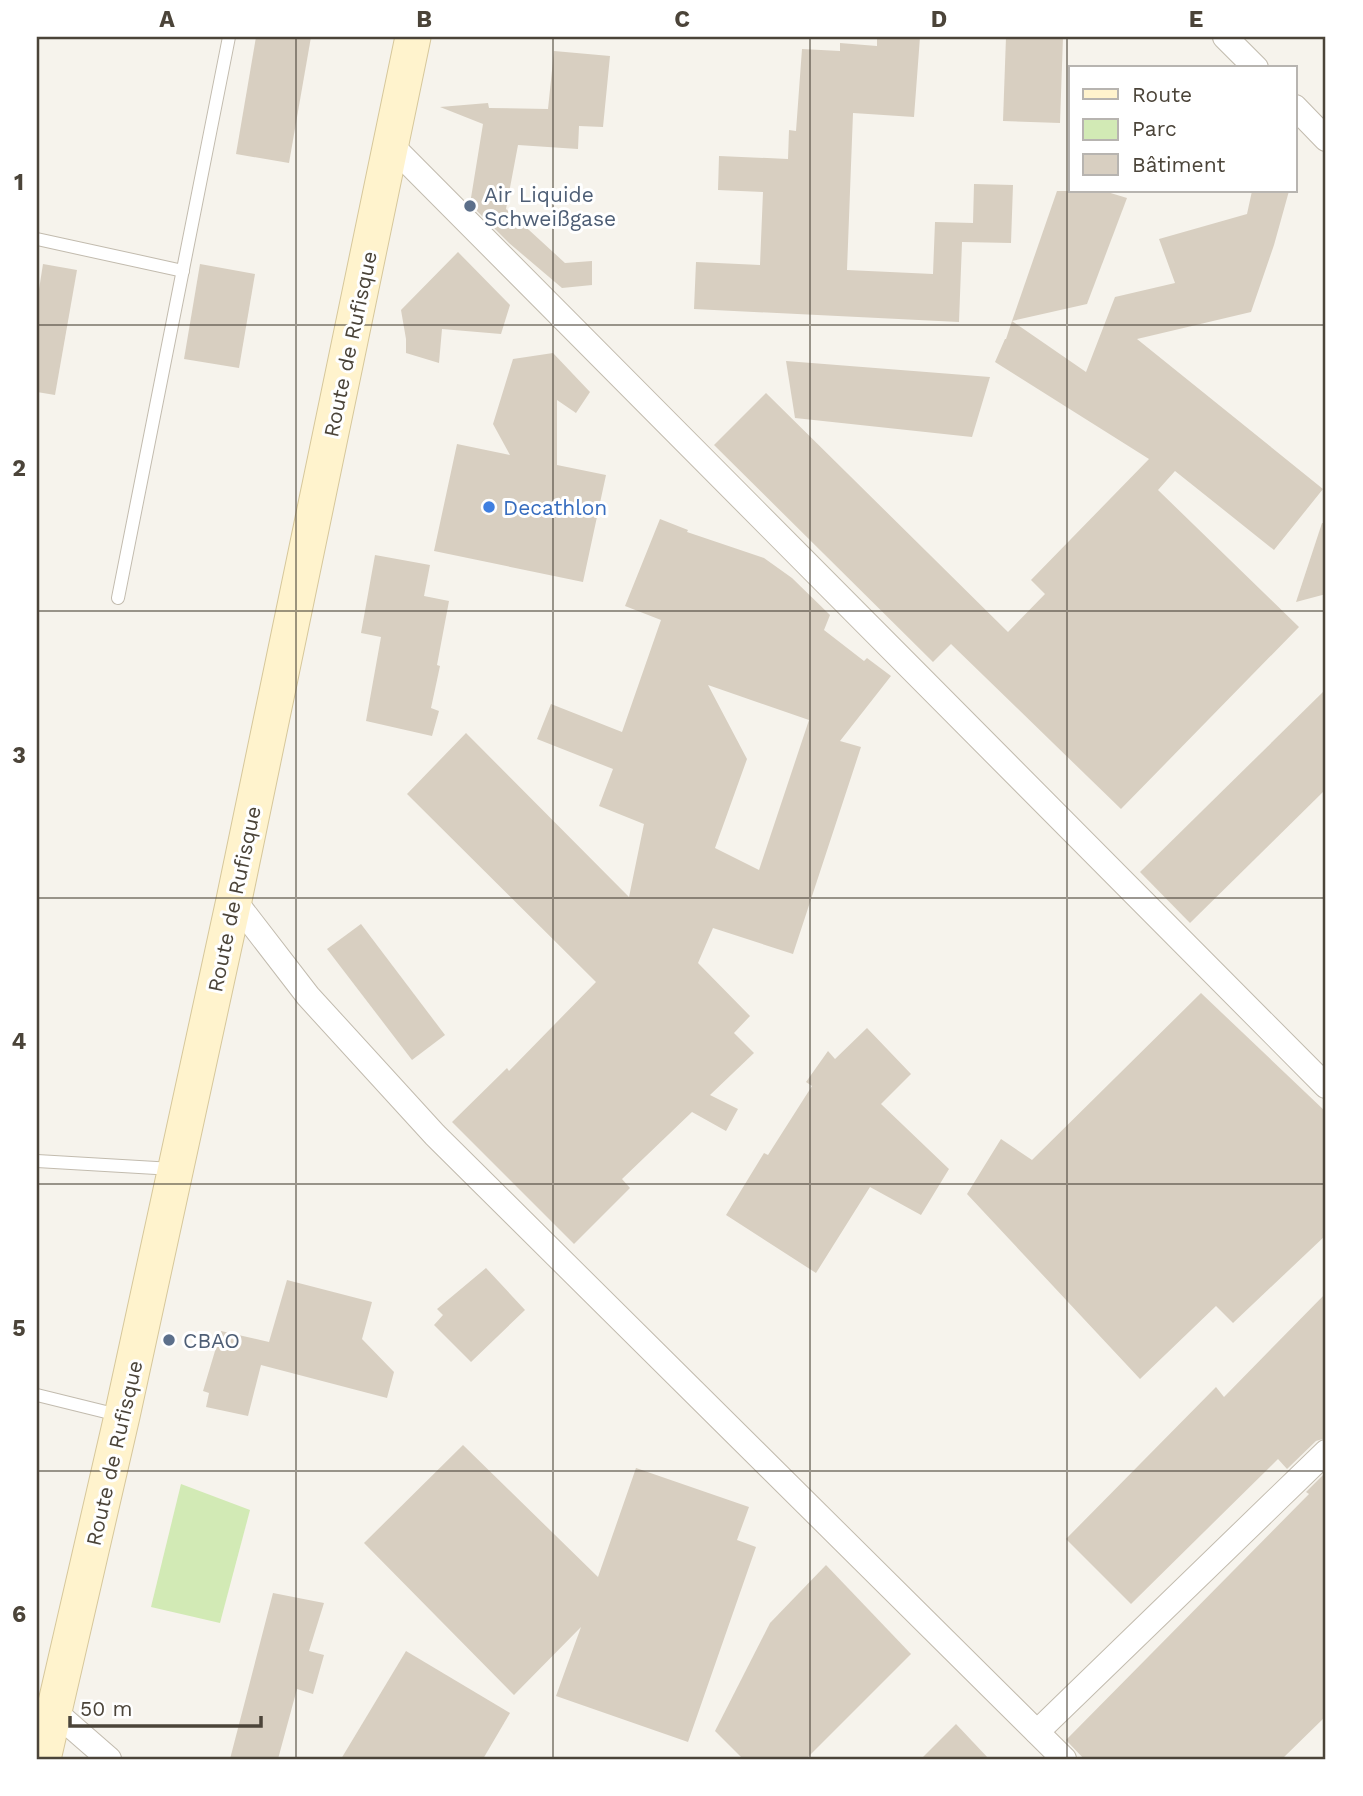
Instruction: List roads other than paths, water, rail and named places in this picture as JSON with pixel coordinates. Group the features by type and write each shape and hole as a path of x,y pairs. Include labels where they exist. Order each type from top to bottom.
{"main road":[{"name":"Route de Rufisque","path":"43,1759 122,1416 234,900 413,37"}],"street":[{"path":"1224,37 1254,66"},
{"path":"1296,108 1326,139"},
{"path":"391,145 1326,1086"},
{"path":"234,900 308,996 435,1135 1064,1759"},
{"path":"1037,1732 1326,1452"},
{"path":"55,1713 109,1759"}],"lane":[{"path":"118,598 229,37"},
{"path":"37,239 183,271"},
{"path":"37,1161 176,1169"},
{"path":"37,1395 122,1416"}],"place":[{"name":"Air Liquide Schweißgase","path":"470,206"},
{"name":"Decathlon","path":"489,507"},
{"name":"CBAO","path":"169,1340"}]}
